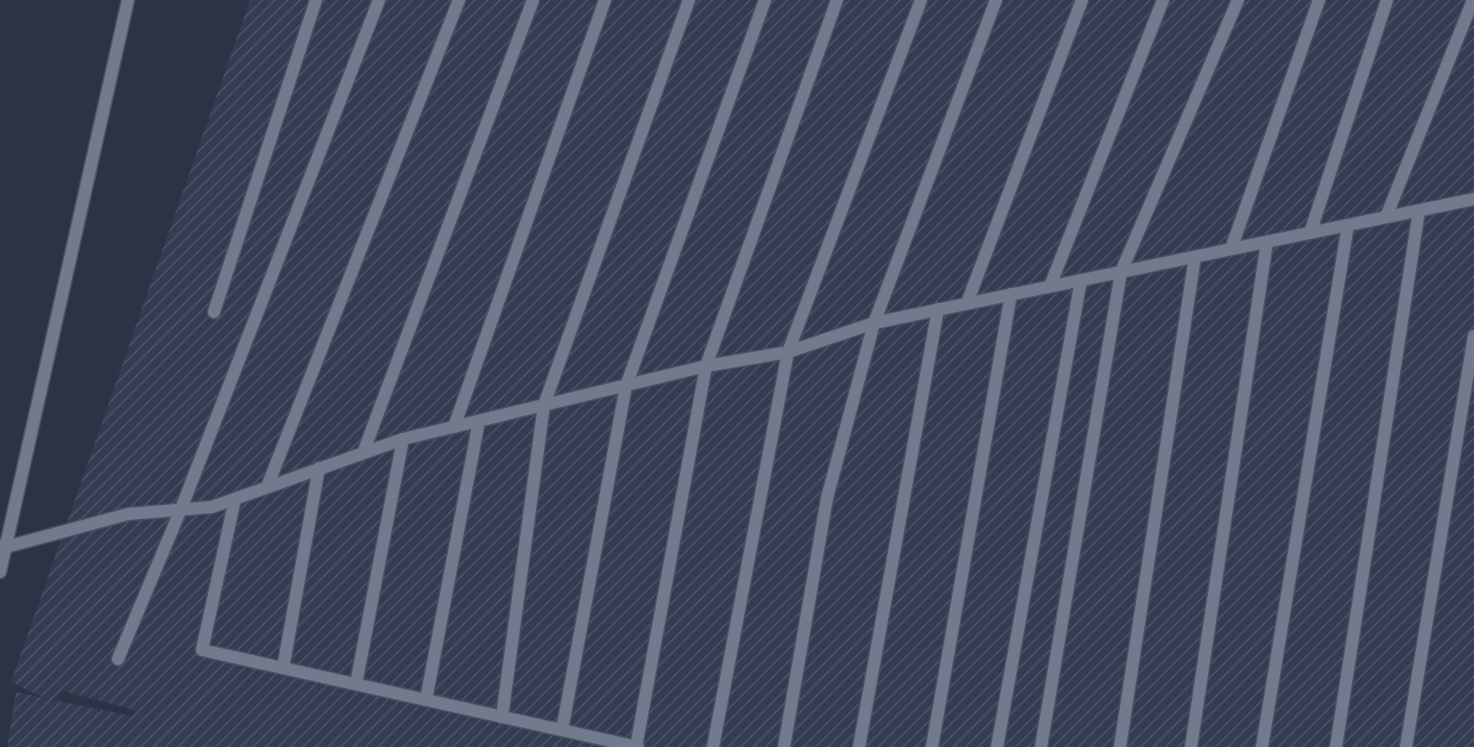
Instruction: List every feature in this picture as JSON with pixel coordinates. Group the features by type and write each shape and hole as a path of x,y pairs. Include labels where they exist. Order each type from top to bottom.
{"lane":[{"path":"0,572 3,546 128,0"},
{"path":"214,312 316,0"},
{"path":"118,659 181,510 379,0"},
{"path":"267,487 459,0"},
{"path":"363,453 533,0"},
{"path":"454,427 605,0"},
{"path":"502,717 544,405 689,0"},
{"path":"562,730 626,386 766,0"},
{"path":"235,499 202,650 637,747 706,366 838,0"},
{"path":"713,747 788,352 921,0"},
{"path":"784,747 827,498 874,322 996,0"},
{"path":"968,303 1082,0"},
{"path":"1050,286 1163,0"},
{"path":"1040,747 1121,272 1238,0"},
{"path":"1231,249 1319,0"},
{"path":"1310,233 1387,0"},
{"path":"1386,217 1473,0"},
{"path":"3,546 128,514 212,507 403,439 706,366 788,352 874,322 1474,199"},
{"path":"1336,747 1419,211"},
{"path":"1262,747 1348,225"},
{"path":"1191,747 1267,242"},
{"path":"1120,747 1195,257"},
{"path":"997,747 1081,280"},
{"path":"932,747 1011,294"},
{"path":"860,747 938,310"},
{"path":"1406,747 1474,336"},
{"path":"426,700 479,421"},
{"path":"356,684 403,439"},
{"path":"283,668 319,468"}],"shaded area":[{"path":"250,0 1474,0 1474,747 7,747 16,692 44,698 11,682","holes":["63,691 134,710 132,716 54,700"]}]}
